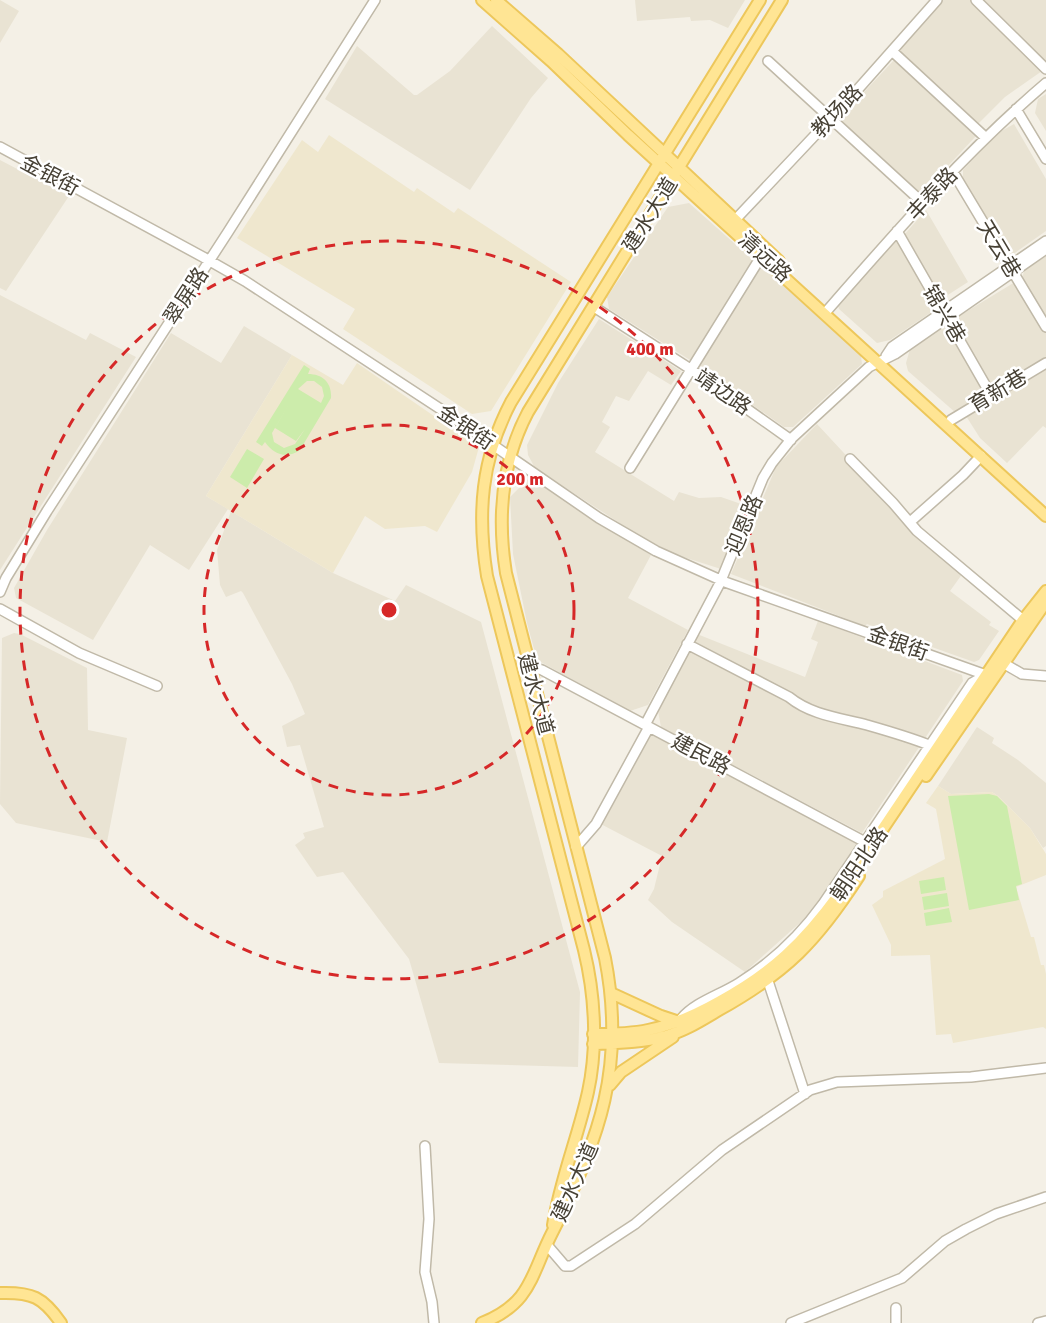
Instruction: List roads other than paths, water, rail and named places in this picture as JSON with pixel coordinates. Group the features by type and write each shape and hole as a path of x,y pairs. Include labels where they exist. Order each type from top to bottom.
{"main road":[{"name":"清远路","path":"482,0 735,220 1046,516"},
{"name":"清远路","path":"496,0 558,54 662,158"},
{"name":"建水大道","path":"549,1240 588,1093 593,1039 592,999 587,962 487,576 481,533 481,508 486,472 493,445 511,402 760,0"},
{"name":"建水大道","path":"549,1240 563,1214 592,1146 608,1088 612,1038 611,993 605,958 509,589 501,544 501,509 510,456 518,431 528,412 782,0"},
{"name":"清远路","path":"677,171 762,255 827,310"},
{"name":"清远路","path":"881,360 951,420 1046,508"},
{"name":"朝阳北路","path":"679,1027 699,1013 740,991 784,959 821,918 868,843 1023,620 1046,591"},
{"name":"朝阳北路","path":"593,1039 645,1041 743,997 768,981 800,954 827,923 1046,602"},
{"path":"608,1088 621,1072 663,1045 679,1027 611,993"},
{"path":"482,1323 500,1314 522,1295 534,1276 549,1240"},
{"path":"0,1293 35,1296 48,1305 62,1323"}],"street":[{"name":"翠屏路","path":"0,592 47,510 210,260 374,0"},
{"name":"教场路","path":"735,220 937,0"},
{"path":"976,0 1046,69"},
{"path":"892,51 986,138"},
{"path":"768,61 923,203"},
{"name":"丰泰路","path":"827,310 952,172 1046,83"},
{"path":"1016,109 1046,159"},
{"name":"金银街","path":"0,147 210,260 356,353 618,530 675,561 721,580 986,675"},
{"name":"天云巷","path":"952,172 1046,327"},
{"name":"锦兴巷","path":"897,231 991,395"},
{"name":"迎恩路","path":"1011,269 1046,240"},
{"name":"迎恩路","path":"576,847 596,824 647,726 721,580 763,478 778,454 869,368 895,354 944,315 1011,269 1046,249"},
{"path":"630,468 762,255"},
{"name":"靖边路","path":"594,307 692,370 791,440"},
{"name":"育新巷","path":"951,420 1046,363"},
{"path":"910,522 981,456"},
{"path":"850,459 917,531 1023,620"},
{"path":"0,609 79,653 157,686"},
{"path":"687,644 814,712 868,725 929,745"},
{"path":"1003,663 1022,674 1046,676"},
{"name":"建民路","path":"529,666 542,670 868,843"},
{"path":"868,843 929,745 972,683 986,675"},
{"path":"768,981 805,1094"},
{"path":"549,1240 565,1266 571,1266 635,1224 722,1150 817,1087 837,1082 971,1077 1046,1068"},
{"path":"425,1146 429,1219 425,1272 434,1323"},
{"path":"791,1323 902,1278 945,1241 966,1229 996,1214 1046,1197"},
{"path":"896,1308 896,1323"},
{"path":"1038,1323 1046,1321"}]}
